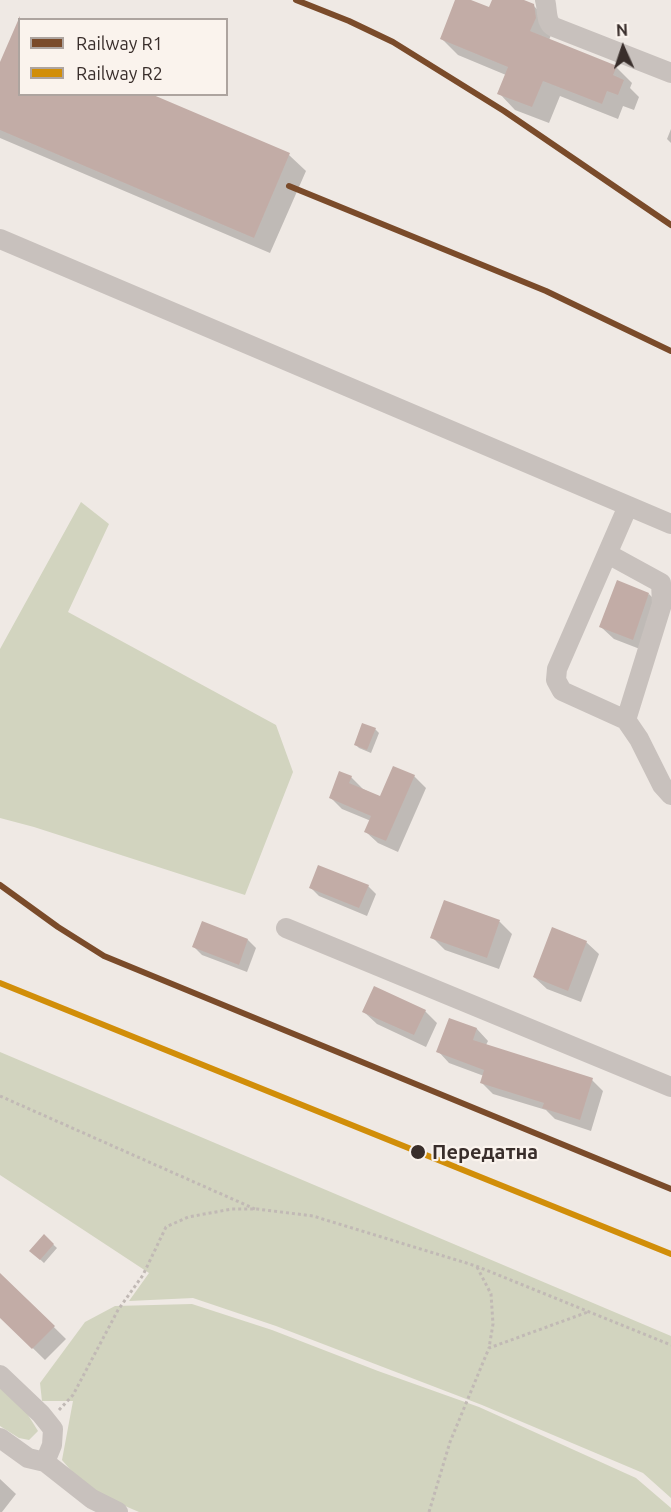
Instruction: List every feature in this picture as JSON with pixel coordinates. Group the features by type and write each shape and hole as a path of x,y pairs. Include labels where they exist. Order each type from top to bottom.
{"street":[{"path":"545,0 550,25 671,73"},
{"path":"0,239 671,524"},
{"path":"628,506 557,669 556,680 562,691 626,720 639,739 662,785 671,795"},
{"path":"608,554 661,583 662,604 626,720"},
{"path":"286,928 671,1087"},
{"path":"0,1375 53,1429 52,1445 45,1462"},
{"path":"0,1438 28,1458 45,1462 92,1499 118,1512"}],"path":[{"path":"0,1096 257,1209"},
{"path":"47,1422 73,1395 118,1310 142,1275 166,1227 188,1216 232,1209 257,1209 313,1216 476,1266 671,1346"},
{"path":"429,1512 450,1442 489,1348 493,1324 491,1294 476,1266"},
{"path":"489,1348 589,1312"}],"green space":[{"path":"81,502 109,524 68,612 276,725 293,772 245,895 0,818 0,649"},
{"path":"0,1052 671,1336 671,1498 643,1473 482,1405 276,1326 193,1298 129,1301 149,1273 0,1175"},
{"path":"192,1304 272,1330 479,1407 636,1478 671,1508 671,1512 139,1512 111,1500 80,1481 62,1460 73,1401 42,1401 40,1383 85,1322 115,1306"},
{"path":"0,1384 23,1407 38,1431 29,1440 19,1438 0,1426"}],"building":[{"path":"455,0 471,0 489,7 492,0 524,0 534,4 536,18 530,31 617,66 613,75 624,80 618,95 607,91 602,104 543,81 532,107 497,94 508,67 440,39"},
{"path":"18,21 18,96 156,96 290,153 254,238 0,130 0,62"},
{"path":"617,580 649,593 633,640 599,627"},
{"path":"362,723 376,728 367,750 354,745"},
{"path":"393,766 415,775 386,841 364,832 371,816 329,798 339,771 352,776 349,783 380,796"},
{"path":"318,865 369,885 359,908 309,888"},
{"path":"444,900 500,920 487,958 430,938"},
{"path":"202,921 248,939 239,965 192,947"},
{"path":"552,927 587,941 568,991 533,977"},
{"path":"374,986 426,1010 414,1035 362,1012"},
{"path":"449,1018 477,1028 473,1040 593,1078 580,1120 542,1108 544,1103 480,1083 484,1070 436,1052"},
{"path":"44,1234 54,1244 40,1260 29,1251"},
{"path":"0,1273 55,1326 32,1349 0,1318"}],"rail line":[{"name":"R1","path":"296,0 393,42 504,111 671,225"},
{"name":"R1","path":"289,186 546,291 671,351"},
{"name":"R1","path":"0,885 58,927 104,956 671,1189"},
{"name":"R2","path":"0,983 671,1254"}],"place":[{"name":"Передатна","path":"418,1152"}]}
